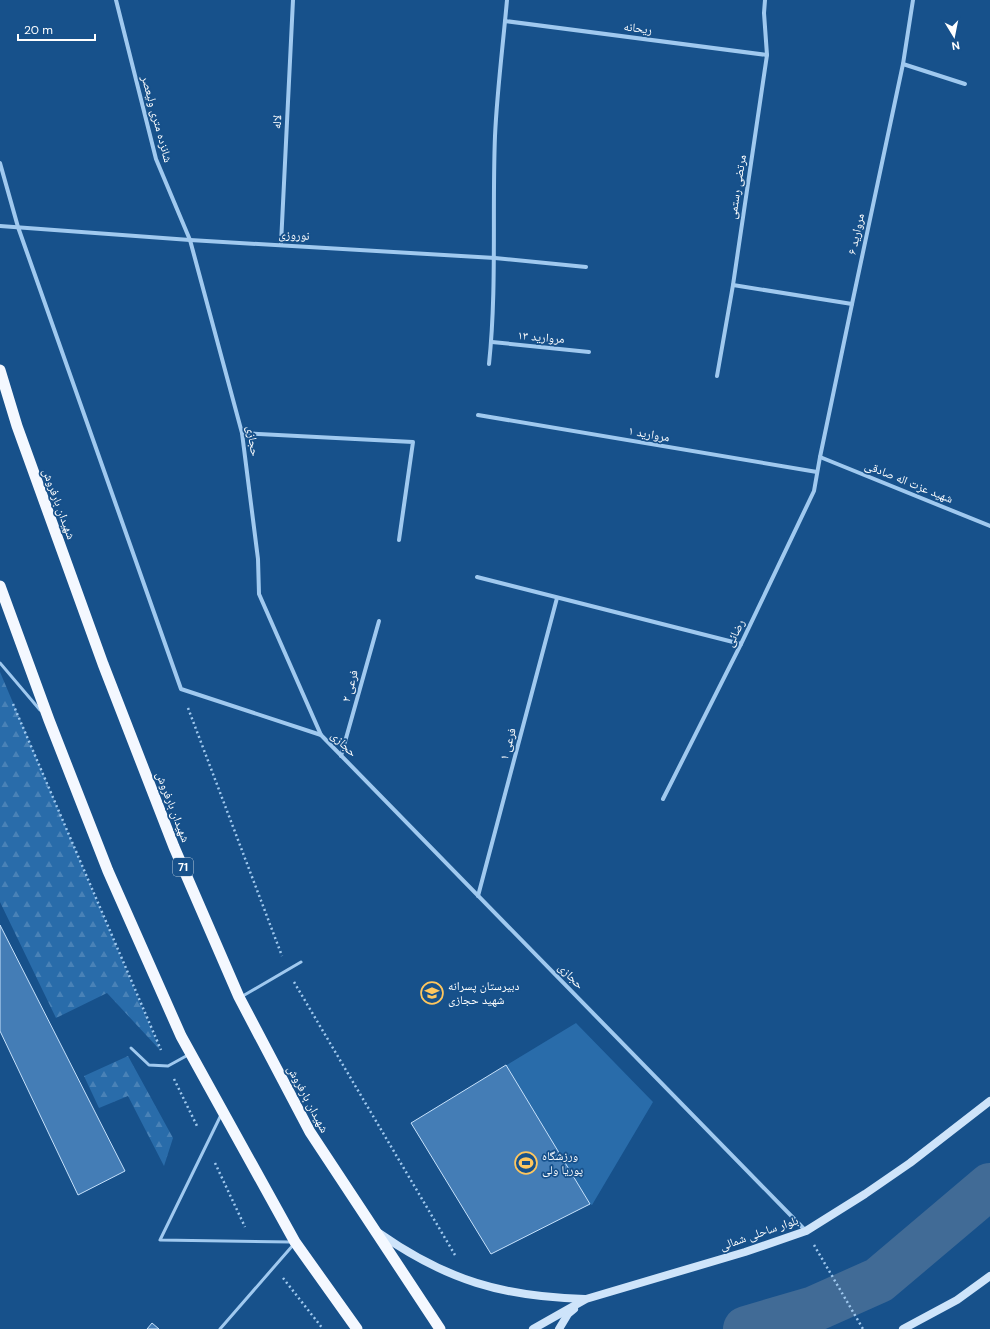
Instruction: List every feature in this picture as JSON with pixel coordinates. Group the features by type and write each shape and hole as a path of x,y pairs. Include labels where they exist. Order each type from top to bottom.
{"highway":[{"name":"شهیدان بارفروش","path":"0,370 17,426 103,664 174,846 239,997 310,1132 440,1329"},
{"path":"0,586 49,720 108,871 180,1036 295,1242 357,1329"},
{"path":"428,1311 434,1329"}],"main road":[{"name":"بلوار ساحلی شمالی","path":"533,1329 586,1299 739,1254 806,1231 865,1194 910,1163 990,1101"},
{"path":"373,1228 403,1250 436,1268 470,1282 498,1290 527,1295 586,1299"},
{"path":"903,1329 957,1300 990,1276"},
{"path":"559,1329 568,1314 586,1299"}],"street":[{"name":"شانزده متری ولیعصر","path":"116,0 156,159 190,240"},
{"name":"لاله","path":"281,244 293,0"},
{"path":"489,364 492,342 495,258 495,137 499,76 507,0"},
{"name":"مرتضی رستمی","path":"717,376 733,285 767,55 764,13 765,0"},
{"name":"مروارید ۶","path":"817,472 903,64 913,0"},
{"name":"ریحانه","path":"505,21 767,55"},
{"path":"903,64 965,84"},
{"path":"0,163 18,227 182,689"},
{"name":"نوروزی","path":"0,226 190,240 281,244 495,258 586,267"},
{"name":"حجازی","path":"190,240 242,433 258,559 260,594 321,735 806,1231"},
{"path":"733,285 852,304"},
{"name":"مروارید ۱۳","path":"492,342 589,352"},
{"name":"مروارید ۱","path":"478,415 817,472"},
{"path":"242,433 413,442 399,540"},
{"name":"شهید عزت اله صادقی","path":"820,457 990,526"},
{"name":"رضائی","path":"663,799 741,644 814,491 817,472"},
{"path":"477,577 741,644"},
{"name":"فرعی ۱","path":"478,896 557,598"},
{"name":"فرعی ۲","path":"342,756 379,621"},
{"name":"حجازی","path":"182,689 321,735"}],"lane":[{"path":"0,663 49,720"},
{"path":"239,997 301,962"},
{"path":"131,1048 149,1065 168,1066 190,1054"},
{"path":"222,1112 160,1240 295,1242"},
{"path":"220,1329 295,1242"}],"path":[{"path":"182,689 287,970 470,1282"},
{"path":"806,1231 863,1329"}],"green space":[{"path":"0,672 160,1050 107,993 56,1018 0,902"},
{"name":"ورزشگاه پوریا ولی","path":"576,1023 653,1102 592,1205 590,1204 491,1254 411,1123"},
{"path":"128,1056 173,1138 164,1166 128,1096 99,1108 84,1076"}],"building":[{"path":"0,925 125,1171 78,1195 0,1031"},
{"path":"506,1065 590,1204 491,1254 411,1123"},
{"path":"152,1323 159,1329 147,1329"}],"waterway":[{"path":"746,1329 814,1309 879,1280 990,1186"}],"place":[{"name":"دبیرستان پسرانه شهید حجازی","path":"432,993"},
{"name":"ورزشگاه پوریا ولی","path":"526,1163"}]}
